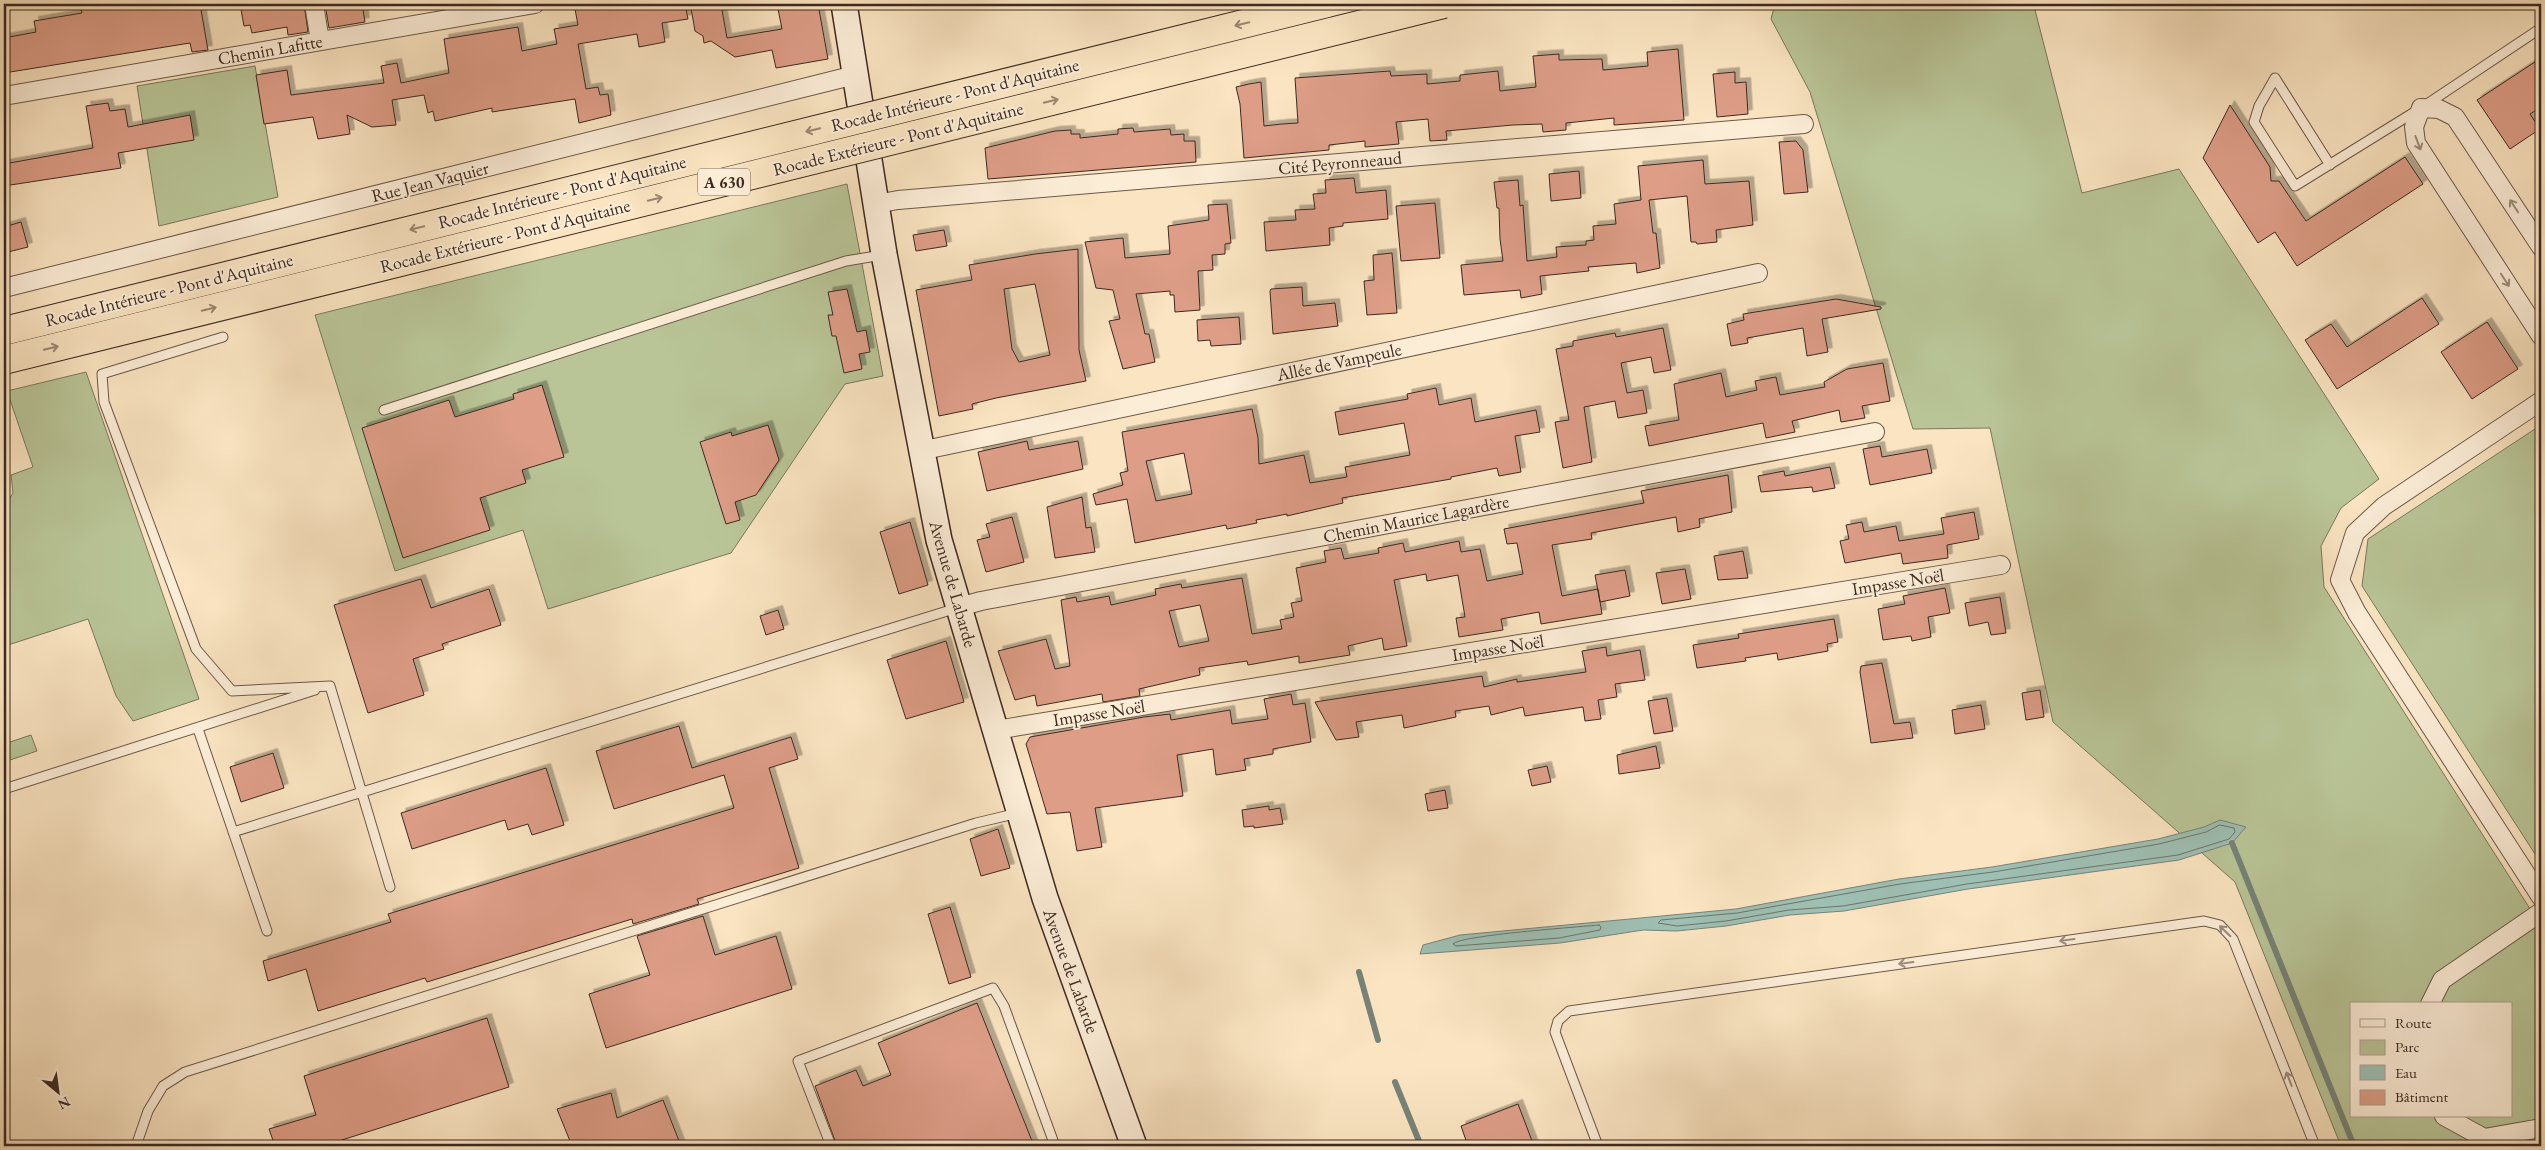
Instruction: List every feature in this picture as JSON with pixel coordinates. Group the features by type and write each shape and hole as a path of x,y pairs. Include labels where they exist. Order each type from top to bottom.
{"highway":[{"name":"Rocade Intérieure - Pont d'Aquitaine","path":"4,331 1324,4"},
{"name":"Rocade Extérieure - Pont d'Aquitaine","path":"4,360 1444,4"}],"main road":[{"name":"Avenue de Labarde","path":"844,4 884,254 920,451 939,540 1045,898 1134,1146"}],"street":[{"path":"314,4 320,41"},
{"name":"Chemin Lafitte","path":"4,96 536,4"},
{"name":"Rue Jean Vaquier","path":"4,288 855,74"},
{"path":"2541,247 2455,117 2439,109 2421,108 2414,127 2416,143 2541,336"},
{"name":"Cité Peyronneaud","path":"876,204 898,200 1804,124"},
{"name":"Allée de Vampeule","path":"920,451 1758,273"},
{"path":"2541,401 2384,506 2355,533 2340,580 2357,613 2541,897"},
{"name":"Chemin Maurice Lagardère","path":"959,607 1874,432"},
{"name":"Impasse Noël","path":"996,730 2001,565"},
{"path":"2431,1002 2442,980 2541,912"},
{"path":"2448,1118 2484,1138 2541,1128"}],"lane":[{"path":"2330,165 2275,78 2259,106 2254,122 2295,186 2330,165 2421,108 2541,28"},
{"path":"384,410 846,261 884,254"},
{"path":"223,337 102,374 104,402 196,649 232,691 330,686"},
{"path":"233,832 959,607"},
{"path":"4,789 330,686"},
{"path":"330,686 390,887"},
{"path":"198,729 267,931"},
{"path":"136,1146 148,1111 163,1086 185,1072 976,823 1019,813"},
{"path":"1598,1146 1555,1032 1558,1021 1569,1011 2204,921 2220,925 2234,939 2315,1146"},
{"path":"831,1146 798,1061 993,988 1004,1006 1055,1146"}],"green space":[{"path":"1775,4 2053,4 2035,10 2082,193 2179,169 2379,479 2341,508 2321,546 2324,587 2541,926 2541,1146 2341,1146 2235,882 2053,722 1990,428 1913,429 1810,92 1771,19"},
{"path":"255,66 278,197 159,226 137,86"},
{"path":"847,184 883,376 845,384 731,553 548,609 523,530 395,571 315,315"},
{"path":"86,372 199,699 133,721 116,696 88,619 5,646 4,650 4,508 13,493 11,475 33,467 7,391"},
{"path":"2541,425 2541,854 2535,854 2362,586 2368,539"},
{"path":"31,735 37,751 4,762 4,744"}],"water":[{"path":"2220,820 2246,827 2232,843 2179,860 1968,889 1844,911 1790,915 1726,926 1677,931 1643,930 1560,943 1420,954 1423,945 1460,935 1736,909 1899,879 1992,867 2158,839 2204,827"}],"building":[{"path":"102,4 200,4 208,50 192,52 190,43 4,73 4,38 36,32 34,21 82,13 81,9"},
{"path":"240,4 304,4 308,32 288,35 287,27 252,33 250,25 244,26"},
{"path":"325,4 362,4 365,22 329,28"},
{"path":"607,4 685,4 688,19 662,23 665,42 639,47 637,34 578,44 586,89 598,87 600,95 608,94 611,115 579,123 575,99 492,112 492,108 435,121 433,111 428,113 424,95 392,100 396,125 372,127 347,115 350,134 318,139 313,117 264,124 256,75 287,70 291,95 384,83 381,66 397,63 401,83 449,73 444,39 518,27 522,51 557,44 554,29 578,25 575,9"},
{"path":"721,4 727,38 782,29 777,4 818,4 828,59 776,68 772,50 735,57 711,41 704,43 703,36 695,31 691,8"},
{"path":"1678,49 1684,120 1614,125 1614,118 1566,123 1566,130 1543,132 1542,124 1513,125 1446,131 1447,140 1430,141 1428,119 1396,122 1399,144 1365,147 1365,141 1329,145 1329,150 1244,158 1240,104 1236,87 1261,82 1264,126 1298,123 1295,78 1390,71 1391,76 1427,74 1427,84 1460,81 1460,75 1498,71 1500,91 1536,87 1533,56 1559,54 1559,60 1602,59 1603,70 1648,66 1647,52"},
{"path":"2541,58 2541,107 2530,114 2540,129 2510,149 2477,100"},
{"path":"1735,72 1735,83 1746,82 1748,114 1717,117 1713,74"},
{"path":"108,103 110,111 125,109 128,127 190,115 194,140 118,153 121,168 4,186 4,164 93,148 86,106"},
{"path":"2230,105 2270,167 2271,181 2279,181 2306,221 2405,157 2423,184 2297,266 2275,232 2258,243 2203,158"},
{"path":"1133,128 1134,132 1170,129 1171,135 1184,134 1184,141 1195,141 1196,162 988,179 985,148 1055,131 1071,130 1071,134 1080,134 1080,138 1118,134 1118,129"},
{"path":"1796,141 1803,150 1808,192 1784,194 1779,142"},
{"path":"1703,160 1705,184 1749,181 1753,225 1716,230 1717,242 1697,244 1696,242 1691,242 1687,196 1649,200 1653,233 1656,233 1660,268 1637,273 1636,263 1588,267 1589,271 1540,276 1542,294 1521,298 1520,290 1464,295 1461,265 1503,261 1499,208 1497,208 1494,182 1518,180 1520,206 1523,205 1527,261 1557,257 1556,247 1586,245 1586,241 1594,240 1593,226 1616,224 1614,204 1641,200 1638,166"},
{"path":"1579,171 1581,198 1551,201 1549,174"},
{"path":"1354,178 1356,193 1386,190 1388,219 1343,223 1343,226 1329,228 1330,245 1266,251 1264,222 1296,220 1295,210 1315,209 1313,194 1326,193 1325,180"},
{"path":"1435,203 1440,258 1401,261 1396,206"},
{"path":"1227,204 1231,243 1225,244 1225,254 1212,255 1213,270 1198,271 1200,310 1175,312 1174,295 1170,295 1170,291 1136,294 1145,334 1149,334 1155,362 1123,369 1109,321 1120,319 1113,290 1096,288 1085,242 1123,238 1125,258 1170,254 1168,226 1209,220 1208,205"},
{"path":"21,222 28,247 4,253 4,227"},
{"path":"944,230 947,246 916,251 913,235"},
{"path":"1078,249 1079,350 1086,381 996,398 972,404 973,409 939,416 916,290 972,280 969,265","holes":["1035,284 1050,355 1019,362 1012,349 1004,289"]},
{"path":"1392,253 1397,313 1367,315 1364,281 1374,280 1373,255"},
{"path":"1302,287 1303,306 1335,303 1338,326 1273,334 1271,289"},
{"path":"847,289 857,332 866,330 870,352 859,354 862,369 844,373 836,336 832,336 828,315 833,315 828,292"},
{"path":"2422,298 2439,324 2337,389 2305,340 2331,324 2347,347"},
{"path":"1836,299 1881,307 1881,309 1822,319 1828,352 1807,356 1803,328 1747,338 1748,343 1731,346 1727,324 1744,320 1743,314"},
{"path":"1239,317 1241,344 1211,346 1210,340 1198,341 1197,320"},
{"path":"2487,322 2518,369 2472,399 2441,352"},
{"path":"1663,328 1671,370 1654,373 1651,357 1621,363 1627,393 1643,390 1647,413 1618,418 1615,401 1584,407 1592,462 1563,468 1555,422 1569,420 1556,349 1573,346 1573,341 1615,333 1616,337"},
{"path":"1883,363 1890,401 1862,406 1865,418 1841,422 1839,410 1792,421 1795,432 1766,438 1763,423 1649,446 1645,426 1679,420 1674,384 1721,373 1726,397 1757,390 1755,381 1776,377 1780,395 1825,387 1824,382 1847,369"},
{"path":"542,385 564,457 522,470 526,483 480,498 490,530 403,558 362,428 449,400 455,417 514,399 513,394"},
{"path":"1436,388 1439,405 1471,398 1475,422 1536,410 1540,432 1515,436 1521,472 1499,476 1497,468 1451,477 1451,479 1342,498 1343,503 1287,516 1287,514 1256,520 1257,523 1227,529 1226,525 1135,543 1127,499 1096,505 1093,494 1123,485 1120,473 1128,471 1122,432 1252,409 1258,438 1259,464 1304,455 1310,483 1347,477 1345,467 1410,455 1404,423 1339,435 1335,412 1408,399 1407,394","holes":["1184,453 1192,494 1156,501 1146,461"]},
{"path":"768,425 779,460 756,495 735,502 740,520 726,524 700,442 731,432 732,436"},
{"path":"1027,441 1029,450 1078,441 1083,469 987,491 978,452"},
{"path":"1880,446 1882,457 1927,449 1932,473 1870,485 1863,449"},
{"path":"1830,467 1835,488 1813,492 1812,487 1761,492 1758,476 1784,471 1785,476"},
{"path":"1728,475 1732,512 1699,519 1700,527 1678,532 1676,517 1591,533 1592,539 1552,545 1562,596 1598,589 1602,614 1541,624 1539,612 1501,619 1503,630 1459,637 1456,618 1465,617 1458,575 1427,581 1426,574 1394,580 1407,646 1384,650 1382,638 1348,646 1350,655 1299,663 1299,656 1248,665 1247,661 1199,668 1200,675 1139,689 1140,696 1103,702 1102,694 1037,706 1035,695 1015,700 998,651 1046,639 1055,669 1070,666 1061,600 1076,597 1077,602 1109,596 1111,605 1156,595 1155,589 1181,584 1182,588 1242,578 1252,634 1282,629 1280,620 1294,617 1291,603 1302,601 1296,568 1326,562 1324,551 1341,548 1344,559 1379,553 1378,548 1403,543 1405,552 1459,541 1461,552 1480,549 1487,581 1523,574 1517,543 1507,544 1504,529 1644,503 1641,491","holes":["1200,605 1209,641 1179,647 1169,611"]},
{"path":"1082,497 1086,528 1091,527 1095,552 1055,558 1047,507"},
{"path":"1974,512 1979,539 1947,545 1948,558 1903,564 1901,553 1845,563 1840,541 1849,539 1846,525 1862,522 1864,532 1896,526 1899,541 1944,534 1941,518"},
{"path":"1012,517 1024,562 986,572 977,540 990,537 986,524"},
{"path":"910,522 928,585 899,594 880,532"},
{"path":"1743,551 1748,578 1718,580 1714,556"},
{"path":"1685,569 1691,599 1662,604 1656,573"},
{"path":"1625,570 1630,596 1600,602 1595,575"},
{"path":"421,579 431,608 489,589 501,625 442,644 444,649 413,659 424,695 368,713 334,605"},
{"path":"1945,588 1950,613 1928,617 1931,637 1912,641 1911,636 1883,640 1878,609 1905,604 1903,596"},
{"path":"2000,597 2006,633 1991,635 1988,622 1969,626 1965,603"},
{"path":"778,610 784,629 766,635 760,616"},
{"path":"1834,619 1838,642 1827,644 1828,651 1778,660 1777,653 1745,658 1746,661 1697,668 1693,645 1739,638 1738,634"},
{"path":"946,641 964,702 906,719 887,660"},
{"path":"1606,647 1607,656 1640,650 1645,680 1615,684 1617,697 1598,700 1601,719 1585,721 1583,707 1525,716 1523,707 1491,715 1489,706 1455,711 1456,717 1404,728 1402,715 1356,722 1359,737 1336,740 1315,702 1482,676 1484,687 1517,679 1517,682 1586,672 1582,651"},
{"path":"1882,663 1894,724 1910,722 1913,738 1871,743 1860,672 1861,666"},
{"path":"2040,690 2044,717 2026,720 2022,693"},
{"path":"1291,694 1293,705 1305,703 1311,742 1273,749 1273,754 1244,759 1246,770 1216,775 1213,749 1177,755 1183,796 1095,808 1102,847 1077,851 1070,812 1047,814 1026,744 1030,737 1170,714 1171,720 1230,710 1232,724 1268,719 1264,699"},
{"path":"1667,698 1673,731 1654,734 1648,701"},
{"path":"1981,705 1985,729 1955,734 1952,710"},
{"path":"679,726 692,768 791,737 798,759 769,768 799,868 697,899 699,904 633,924 632,919 427,982 425,978 318,1011 306,969 268,981 263,961 391,922 388,914 734,808 724,775 614,809 596,751"},
{"path":"1656,746 1660,768 1619,774 1617,755"},
{"path":"273,753 284,788 241,802 230,767"},
{"path":"1547,766 1551,782 1532,786 1528,770"},
{"path":"546,768 564,825 532,835 528,824 508,830 505,820 412,849 401,813"},
{"path":"1445,790 1448,808 1428,811 1425,794"},
{"path":"1269,806 1269,810 1280,808 1283,824 1254,828 1254,826 1244,827 1242,810"},
{"path":"998,829 1010,868 981,876 970,839"},
{"path":"950,907 971,977 949,984 928,914"},
{"path":"703,916 715,955 776,936 792,989 606,1048 589,994 650,975 637,936"},
{"path":"977,1003 1034,1146 837,1146 815,1086 856,1070 863,1086 891,1075 878,1043"},
{"path":"487,1018 509,1087 323,1146 275,1146 269,1129 316,1115 304,1076"},
{"path":"611,1093 617,1118 663,1100 681,1146 572,1146 557,1109"},
{"path":"1518,1104 1534,1146 1468,1146 1461,1126"}],"waterway":[{"path":"2232,843 2354,1146"},
{"path":"1359,972 1378,1040"},
{"path":"1395,1082 1421,1146"}]}
